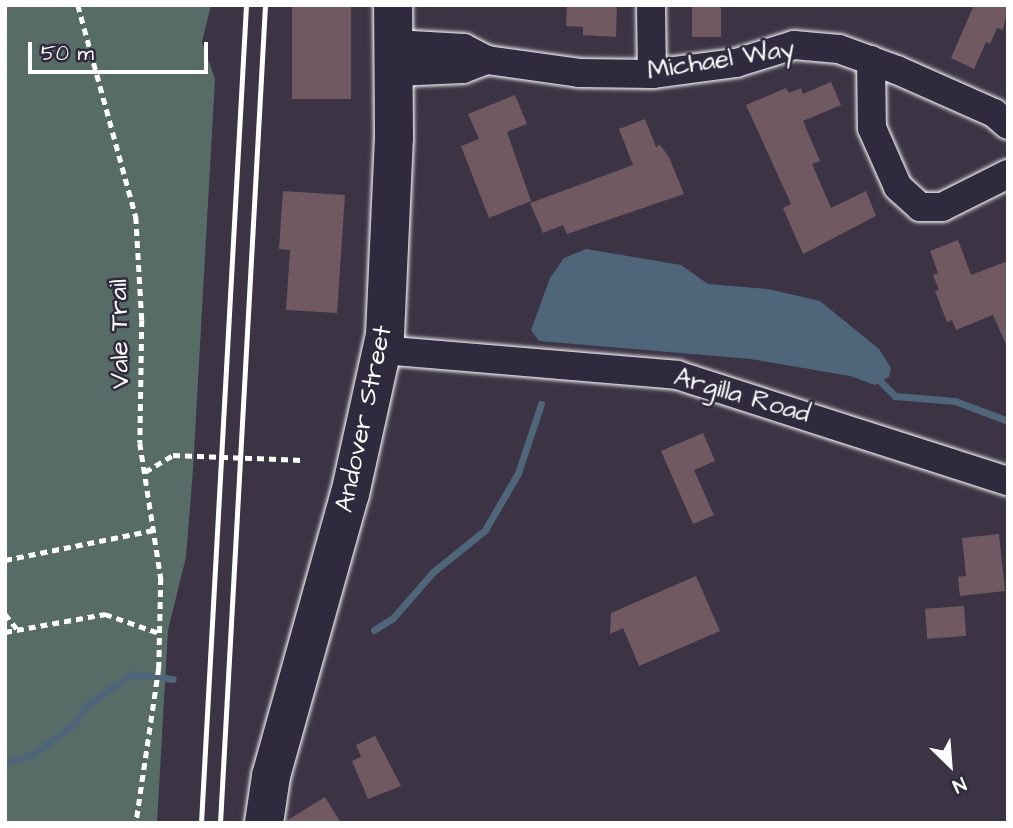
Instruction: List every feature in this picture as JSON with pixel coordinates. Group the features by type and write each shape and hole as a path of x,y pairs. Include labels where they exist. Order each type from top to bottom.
{"main road":[{"name":"Andover Street","path":"264,823 271,776 350,494 382,350 395,58 393,5"}],"street":[{"path":"651,5 652,74"},
{"name":"Michael Way","path":"395,58 464,48 487,60 579,73 652,74 736,62 794,45 839,49 994,113 1008,125"},
{"path":"871,60 872,128 898,187 920,207 942,207 1008,174"},
{"name":"Argilla Road","path":"382,350 677,375 1008,481"}],"path":[{"name":"Vale Trail","path":"78,5 136,217 142,320 140,443 161,578 159,668 136,823"},
{"path":"145,473 173,455 303,460"},
{"path":"5,560 154,530"},
{"path":"5,614 18,630"},
{"path":"5,632 105,614 159,633"}],"green space":[{"path":"5,5 211,5 202,42 215,79 193,470 186,557 168,630 157,823 5,823"}],"water":[{"path":"586,249 681,265 708,284 768,289 820,301 879,349 891,368 889,377 875,385 850,376 751,359 539,341 531,330 550,278 564,258"}],"building":[{"path":"292,5 351,5 351,99 292,99"},
{"path":"567,5 617,5 616,37 583,35 583,27 566,26"},
{"path":"974,5 1008,5 1003,30 997,28 990,44 986,42 974,69 951,58"},
{"path":"692,6 721,6 721,37 692,37"},
{"path":"831,82 841,105 803,121 820,161 812,164 831,208 866,191 876,216 803,254 783,208 791,204 746,105 786,88 789,93 801,88 803,94"},
{"path":"515,95 527,124 507,132 531,201 489,218 461,146 479,139 468,114"},
{"path":"645,119 656,147 660,145 669,157 684,194 567,234 563,225 543,233 530,203 633,165 619,129"},
{"path":"283,191 345,195 337,313 286,310 290,250 279,249"},
{"path":"958,240 971,275 1008,261 1008,349 993,315 956,330 952,320 947,322 935,291 939,290 933,275 938,273 930,251"},
{"path":"703,433 715,461 694,470 714,515 693,524 661,451"},
{"path":"999,534 1005,591 960,596 958,577 966,576 962,538"},
{"path":"696,576 720,631 639,666 623,628 610,634 611,613"},
{"path":"964,606 966,636 927,639 925,609"},
{"path":"375,736 401,786 368,799 352,761 361,757 356,745"},
{"path":"325,797 341,823 286,823 286,821"}],"waterway":[{"path":"874,375 895,396 955,401 1008,421"},
{"path":"374,630 393,618 433,572 485,530 518,473 541,404"},
{"path":"5,763 32,755 73,725 87,705 132,674 173,679"}],"railway":[{"path":"201,823 246,5"},
{"path":"220,823 265,5"}]}
